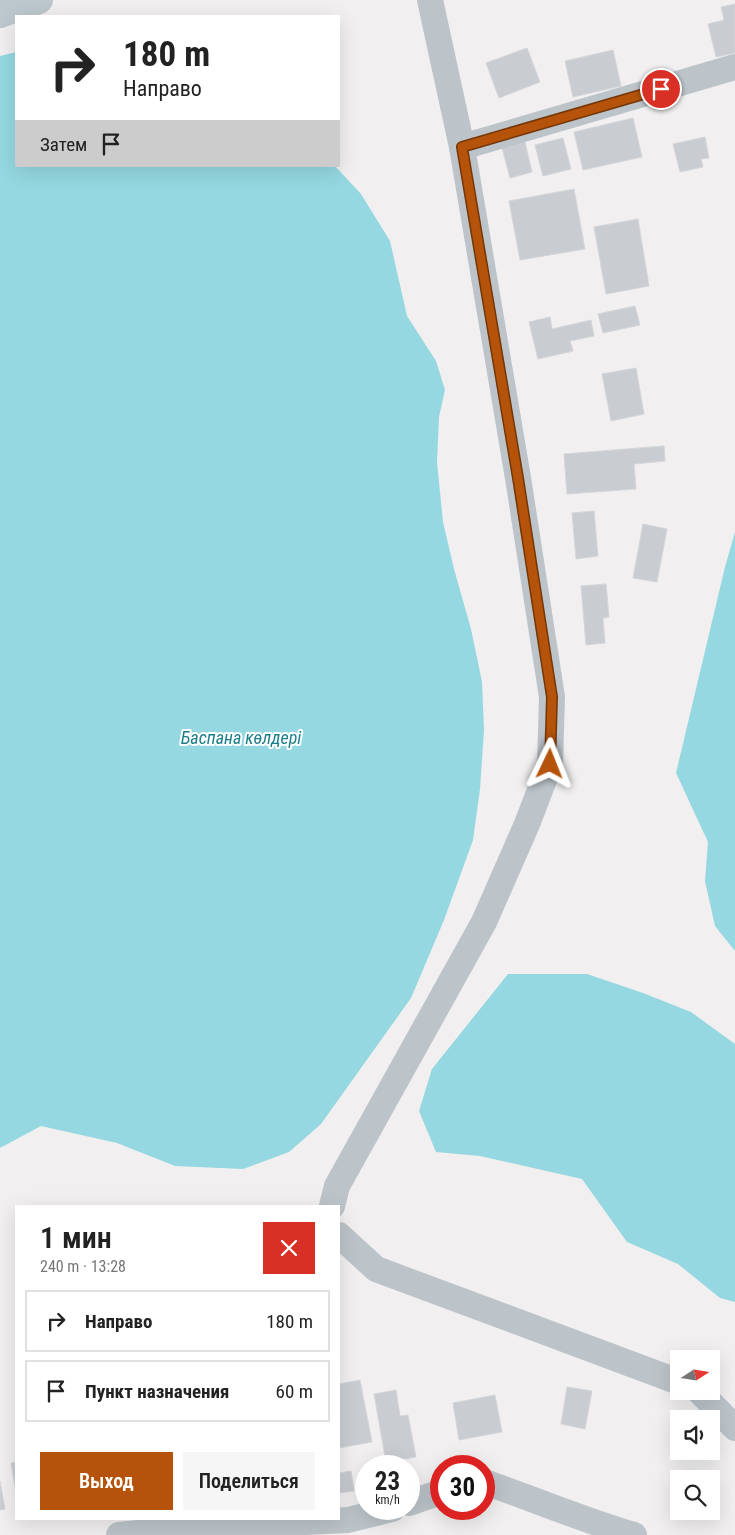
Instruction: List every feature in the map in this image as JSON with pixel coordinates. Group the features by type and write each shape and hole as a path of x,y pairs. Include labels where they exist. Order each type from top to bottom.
{"main road":[{"path":"0,14 39,0"}],"street":[{"path":"335,1196 484,922 527,824 550,764 552,697 518,478 462,147 430,0"},
{"path":"462,147 735,67"},
{"path":"340,1237 376,1269 670,1379"},
{"path":"708,1400 735,1428"},
{"path":"495,1486 539,1500 592,1522 634,1535"},
{"path":"119,1535 355,1518"}],"water":[{"name":"Баспана көлдері","path":"15,52 15,167 336,167 361,194 390,241 407,316 436,361 445,390 439,417 437,462 443,522 471,629 482,682 484,730 480,789 473,840 444,920 411,998 321,1124 289,1152 243,1169 175,1166 117,1143 41,1126 0,1148 0,56"},
{"path":"735,532 735,951 715,926 705,881 708,842 676,773"},
{"path":"508,974 587,974 691,1012 735,1044 735,1302 720,1298 678,1264 627,1242 582,1179 480,1156 436,1152 419,1111 432,1069"}],"building":[{"path":"735,4 735,53 716,57 708,24 724,20 721,7"},
{"path":"527,48 540,82 499,98 486,63"},
{"path":"613,50 621,86 573,97 565,61"},
{"path":"633,118 642,157 583,170 574,132"},
{"path":"705,137 709,158 701,159 703,167 680,172 673,144"},
{"path":"563,138 571,169 543,176 535,145"},
{"path":"525,142 532,172 510,178 502,148"},
{"path":"574,189 585,249 520,260 509,201"},
{"path":"638,219 649,286 606,294 594,227"},
{"path":"635,306 640,325 603,333 598,314"},
{"path":"550,317 552,329 591,320 594,336 570,341 573,351 538,359 529,322"},
{"path":"636,368 644,414 611,421 602,374"},
{"path":"664,446 665,461 634,464 636,489 567,494 564,454"},
{"path":"594,511 598,556 576,559 572,513"},
{"path":"643,524 667,529 657,582 633,578"},
{"path":"606,584 609,617 603,618 605,643 586,645 581,586"},
{"path":"360,1380 372,1442 340,1448 340,1384"},
{"path":"567,1387 592,1391 585,1429 561,1424"},
{"path":"396,1390 400,1416 408,1415 416,1455 385,1455 374,1394"},
{"path":"495,1395 502,1432 459,1440 453,1403"},
{"path":"15,1462 15,1487 11,1463"},
{"path":"351,1471 354,1491 340,1493 340,1473"},
{"path":"0,1481 5,1509 0,1510"}],"route":[{"path":"550,764 552,697 518,478 462,147 661,89"}]}
